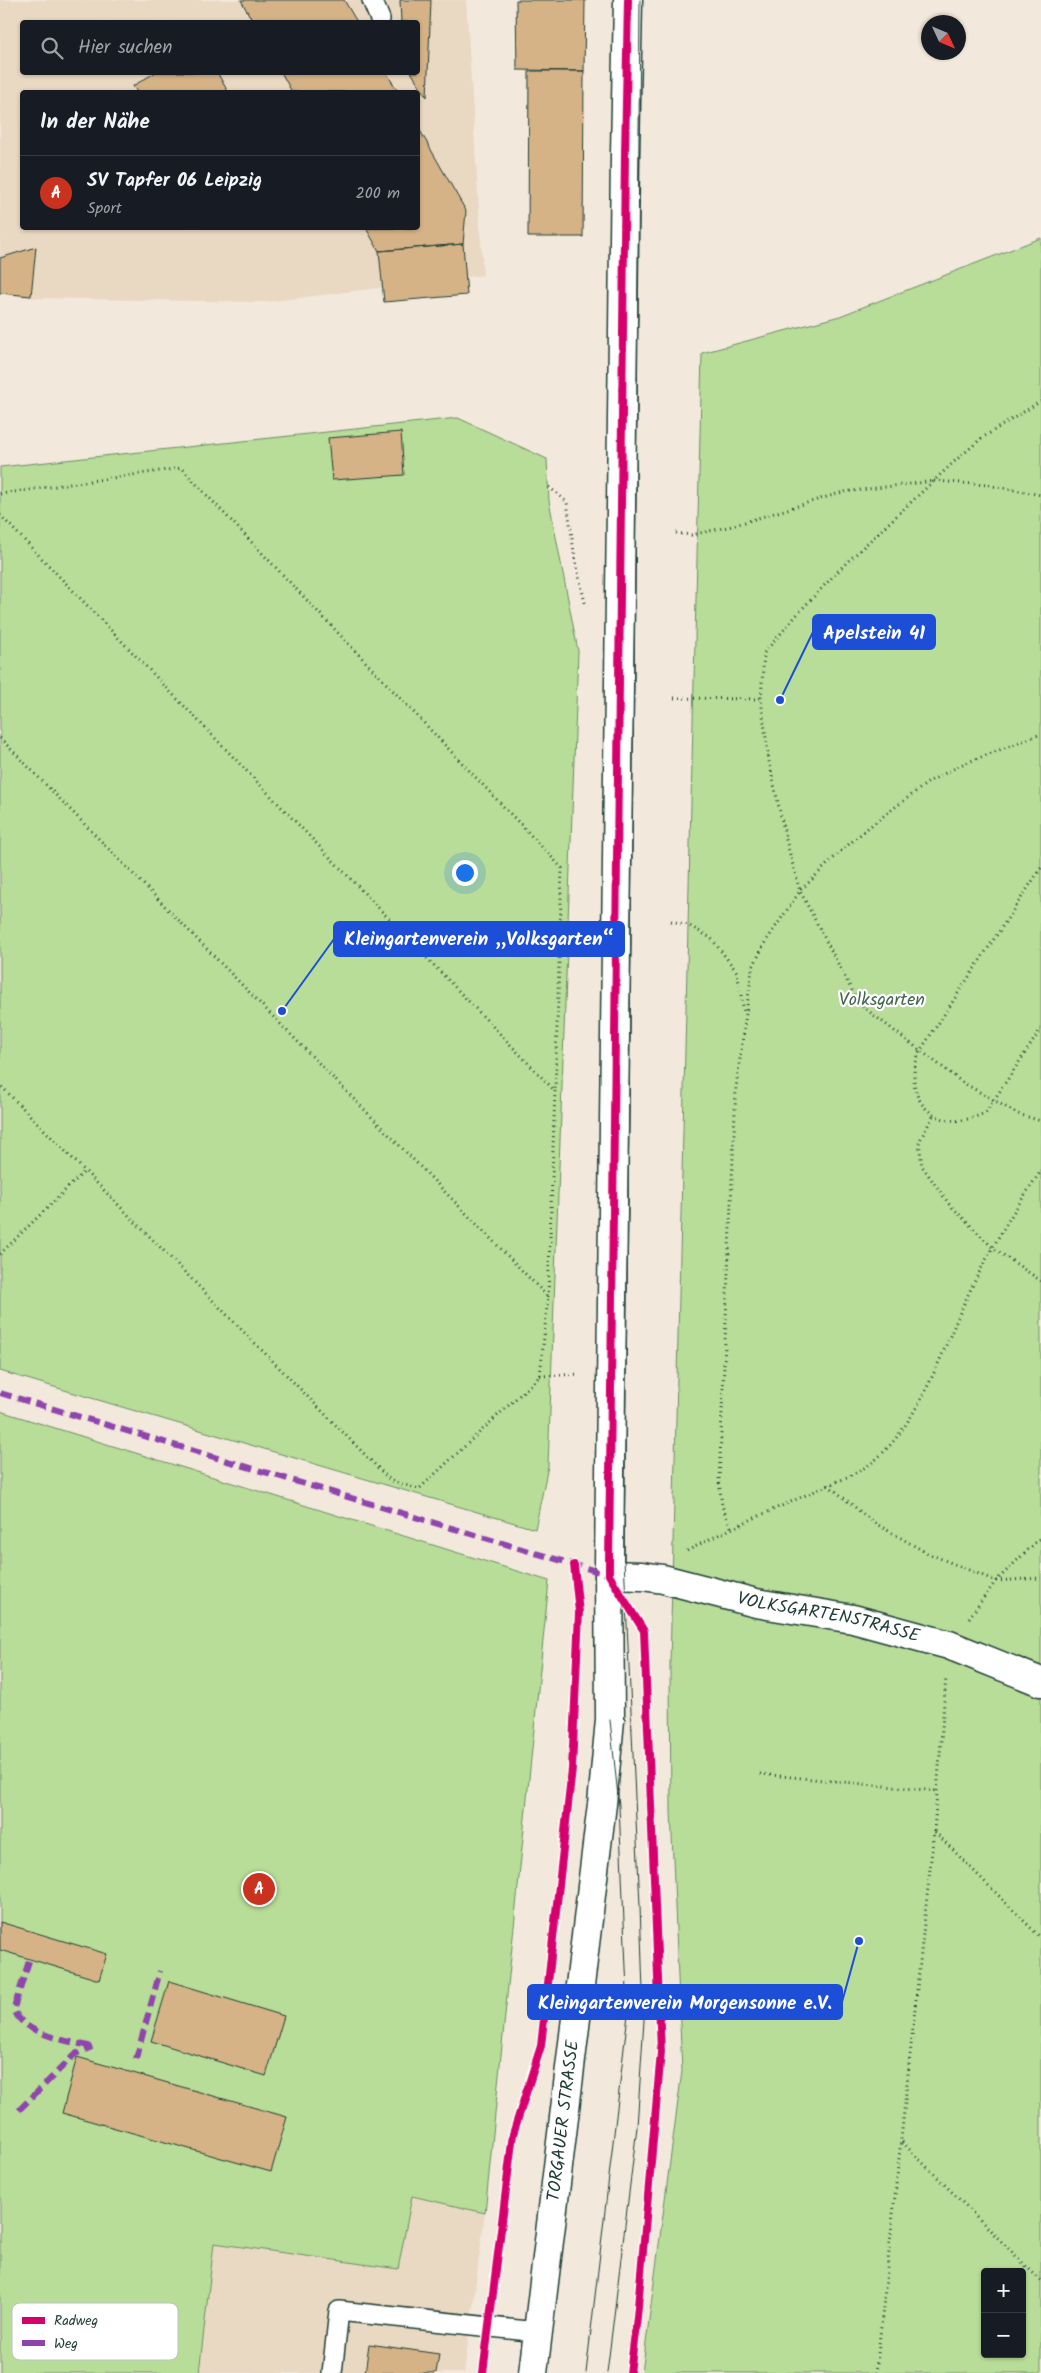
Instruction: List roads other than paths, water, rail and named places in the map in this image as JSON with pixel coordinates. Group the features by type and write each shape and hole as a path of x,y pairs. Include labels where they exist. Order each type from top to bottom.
{"main road":[{"name":"TORGAUER STRASSE","path":"533,2373 602,1804 610,1720 609,1575 624,154 628,0"},
{"name":"VOLKSGARTENSTRASSE","path":"609,1575 642,1576 756,1603 853,1619 949,1645 1041,1682"}],"lane":[{"path":"372,0 380,19"},
{"path":"332,2373 339,2311 538,2332"}],"tram line":[{"path":"607,2373 637,2127 644,2020 624,1559 640,0"},
{"path":"586,2373 628,2014 619,1806 610,1720"}],"place":[{"name":"Apelstein 41","path":"780,700"},
{"name":"Kleingartenverein „Volksgarten“","path":"282,1011"},
{"name":"SV Tapfer 06 Leipzig","path":"259,1889"},
{"name":"Kleingartenverein Morgensonne e.V.","path":"859,1941"}],"park label":[{"name":"Volksgarten","path":"882,1000"}]}
